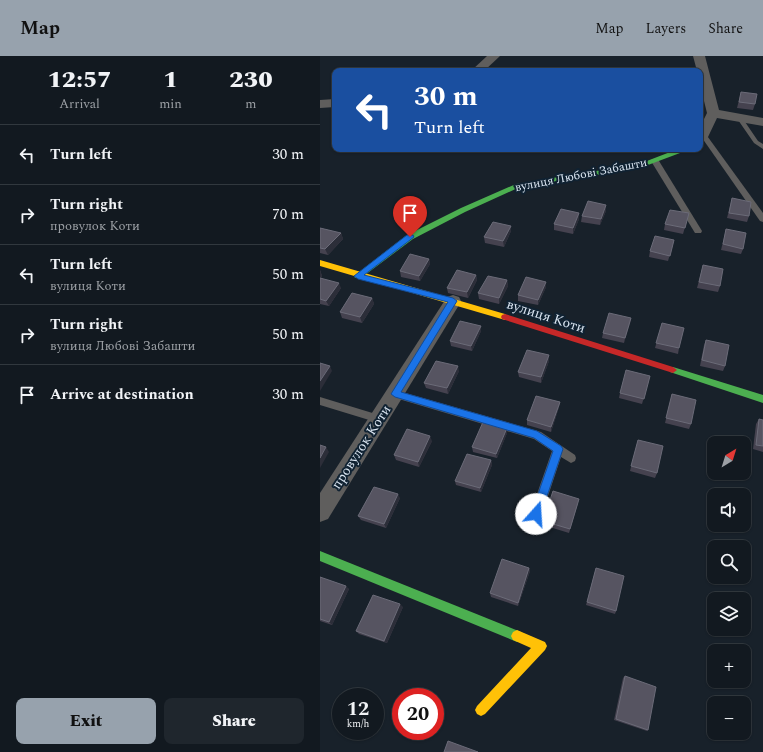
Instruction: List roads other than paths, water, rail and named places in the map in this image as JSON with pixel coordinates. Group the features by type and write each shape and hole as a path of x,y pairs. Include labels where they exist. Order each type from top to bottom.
{"street":[{"path":"480,68 494,56"},
{"path":"699,56 702,68"},
{"path":"703,72 713,113 703,131"},
{"path":"320,104 332,102"},
{"path":"713,113 763,122"},
{"name":"вулиця Любові Забашти","path":"358,276 410,237 518,184 640,166 675,152"},
{"name":"вулиця Коти","path":"320,263 358,276 453,301 763,399"},
{"name":"провулок Коти","path":"320,512 453,301"},
{"path":"320,556 541,646 481,710"}],"lane":[{"path":"739,117 756,142 763,147"},
{"path":"703,138 763,219"},
{"path":"654,161 698,231"},
{"path":"395,394 537,435 571,458"},
{"path":"320,401 379,419"},
{"path":"536,514 558,449"}]}
